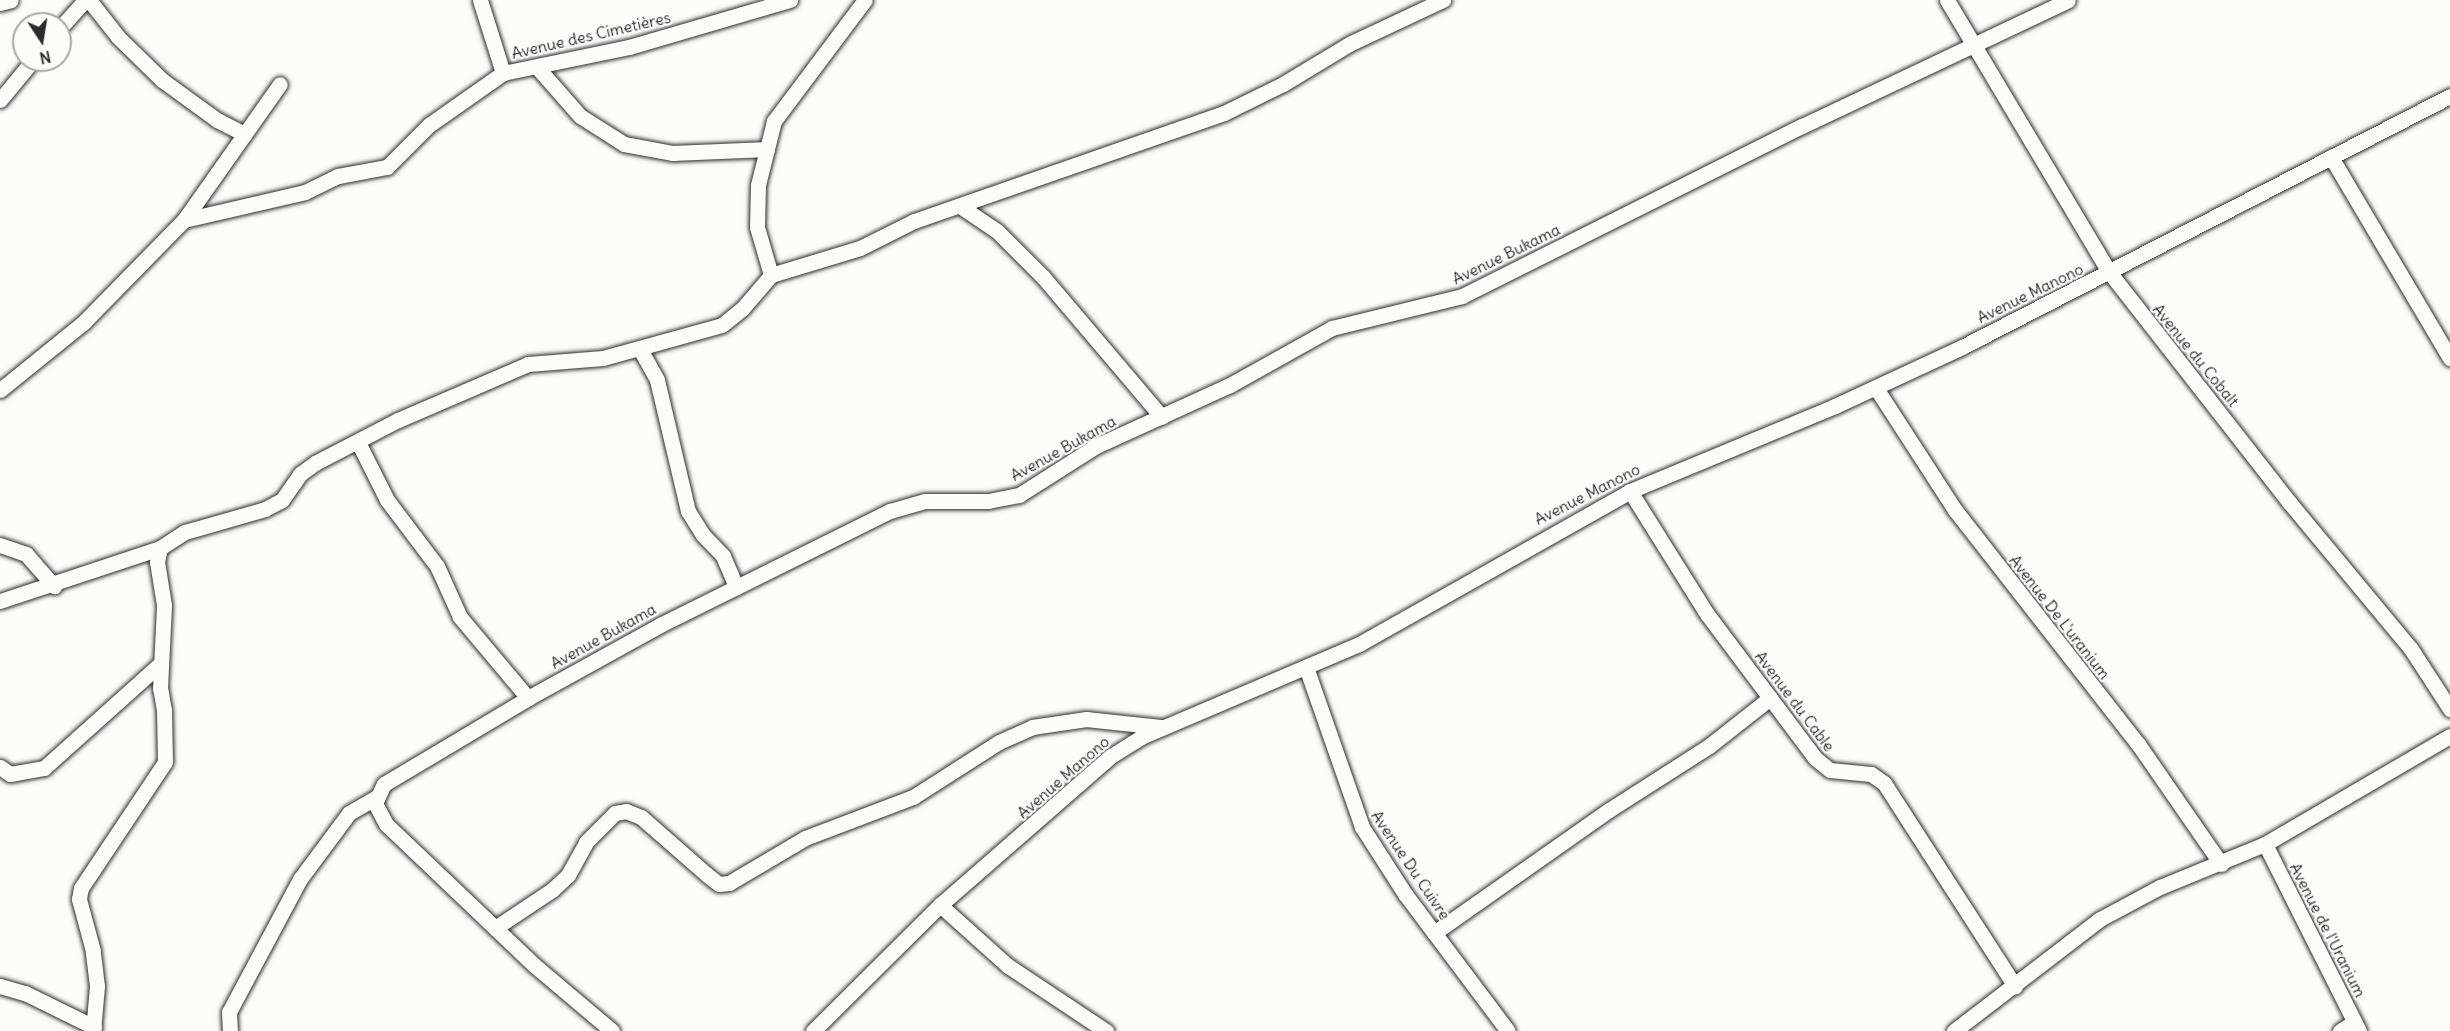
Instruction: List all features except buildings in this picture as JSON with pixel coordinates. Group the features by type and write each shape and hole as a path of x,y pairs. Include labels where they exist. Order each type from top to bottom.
{"street":[{"path":"0,3 11,0"},
{"path":"72,16 87,0 118,37 162,80 217,120 245,134"},
{"path":"480,0 503,73"},
{"name":"Avenue des Cimetières","path":"184,220 285,198 338,176 387,167 429,124 503,73 669,37 790,0"},
{"path":"771,275 757,227 758,185 774,121 788,97 865,0"},
{"path":"0,601 54,586 160,548 185,532 282,500 300,474 398,420 528,364 576,362 640,349 722,325 742,309 771,275 860,248 914,221 1224,113 1283,84 1351,43 1443,0"},
{"name":"Avenue du Cobalt","path":"1947,0 2110,273 2289,502 2411,649 2450,709"},
{"name":"Avenue Bukama","path":"230,1031 229,1012 300,879 349,813 377,796 396,776 528,698 735,587 890,511 926,501 988,501 1019,495 1096,446 1162,417 1264,367 1332,328 1462,296 1973,43 2068,0"},
{"path":"537,67 580,116 624,144 673,153 766,149"},
{"path":"0,100 23,72"},
{"path":"0,390 84,322 184,220 280,84"},
{"name":"Avenue Manono","path":"813,1031 940,905 1111,756 1161,727 1359,644 1630,491 1876,388 2110,273 2450,96"},
{"path":"2331,157 2450,358"},
{"path":"960,206 997,231 1044,278 1162,417"},
{"path":"640,349 657,380 688,511 703,536 723,556 735,587"},
{"name":"Avenue De L'uranium","path":"1876,388 1955,510 2138,744 2221,864"},
{"path":"358,442 387,500 437,566 460,617 528,698"},
{"name":"Avenue du Cable","path":"1630,491 1707,614 1822,765 1871,774 1884,783 2015,986"},
{"path":"0,545 26,554 54,586"},
{"path":"0,986 25,993 94,1029 97,986 93,951 79,899 81,888 165,762 160,664 164,605 157,562 160,548"},
{"path":"0,767 10,774 44,768 160,664"},
{"name":"Avenue Du Cuivre","path":"1306,667 1362,826 1434,933 1504,1029"},
{"path":"1434,933 1609,810 1709,746 1770,698"},
{"path":"495,928 552,890 568,875 586,842 615,813 626,811 641,818 719,884 729,883 805,838 913,797 999,742 1032,727 1086,719 1161,727"},
{"path":"1954,1031 2100,919 2160,887 2221,864 2265,844 2450,736"},
{"path":"377,796 377,809 386,824 495,928 612,1031"},
{"name":"Avenue de l'Uranium","path":"2265,844 2357,1026"},
{"path":"940,905 1008,966 1106,1031"},
{"path":"2340,1031 2357,1026"}]}
